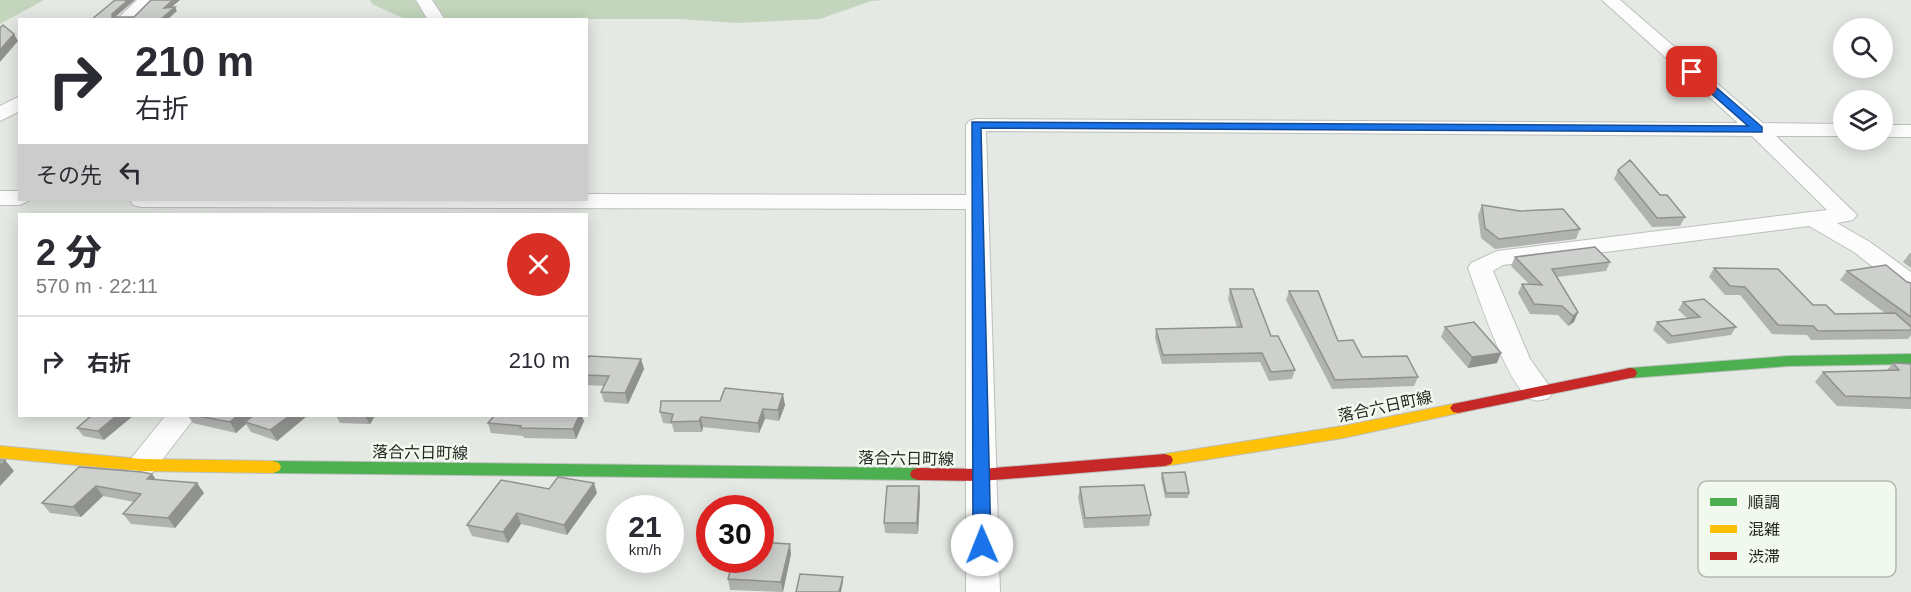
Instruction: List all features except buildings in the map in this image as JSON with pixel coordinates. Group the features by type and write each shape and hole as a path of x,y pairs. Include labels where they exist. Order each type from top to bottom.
{"main road":[{"name":"落合六日町線","path":"0,452 141,465 981,475 1164,460 1343,432 1646,370 1789,361 1911,359"}],"street":[{"path":"126,18 147,0"},
{"path":"424,0 436,18"},
{"path":"1539,391 1517,362 1480,268 1497,258 1815,221 1845,215 1758,130 1610,0"},
{"path":"0,115 18,103"},
{"path":"983,592 976,125 1833,130"},
{"path":"1893,131 1911,131"},
{"path":"0,198 18,198"},
{"path":"184,201 354,205 976,202"},
{"path":"1815,221 1862,247 1911,284"},
{"path":"141,465 180,417"}],"green space":[{"path":"0,0 44,0 0,24"},
{"path":"370,0 885,0 871,1 820,19 737,23 680,19 403,18 372,4"}],"traffic: fast":[{"path":"1630,373 1789,361 1911,359"},
{"path":"273,467 918,474"}],"traffic: slow":[{"path":"1165,460 1343,432 1458,408"},
{"path":"0,452 141,465 273,467"}],"traffic: jam":[{"path":"1458,408 1630,373"},
{"path":"918,474 981,475 1165,460"}],"route":[{"path":"982,545 976,125 1758,130 1692,72"}]}
